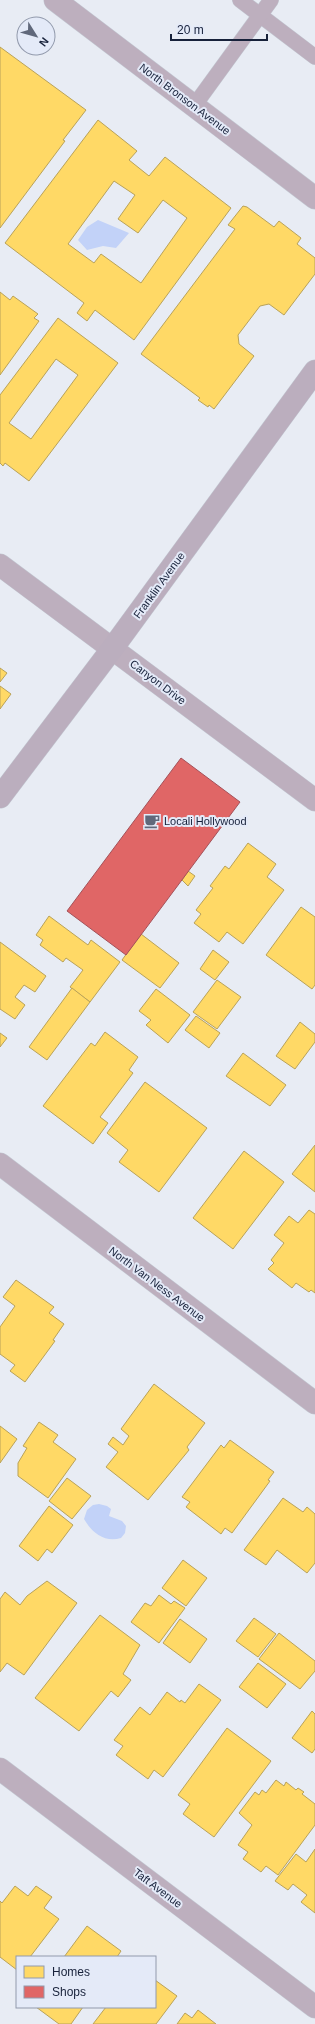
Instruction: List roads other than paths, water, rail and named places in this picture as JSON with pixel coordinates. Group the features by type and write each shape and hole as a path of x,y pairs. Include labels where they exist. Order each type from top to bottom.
{"main road":[{"name":"Franklin Avenue","path":"0,797 112,648 315,371"}],"street":[{"name":"North Bronson Avenue","path":"55,0 315,198"},
{"name":"Canyon Drive","path":"0,565 315,800"},
{"name":"North Van Ness Avenue","path":"0,1164 315,1403"},
{"name":"Taft Avenue","path":"0,1769 315,2007"}],"lane":[{"path":"240,0 315,57"},
{"path":"194,106 271,0"}],"water":[{"path":"98,220 129,233 116,248 103,246 87,250 78,240 87,227"},
{"path":"99,1504 107,1506 111,1509 109,1516 122,1521 126,1526 125,1533 121,1538 104,1538 91,1529 87,1524 84,1519 87,1510 93,1505"}],"place":[{"name":"Locali Hollywood","path":"152,821"}]}
